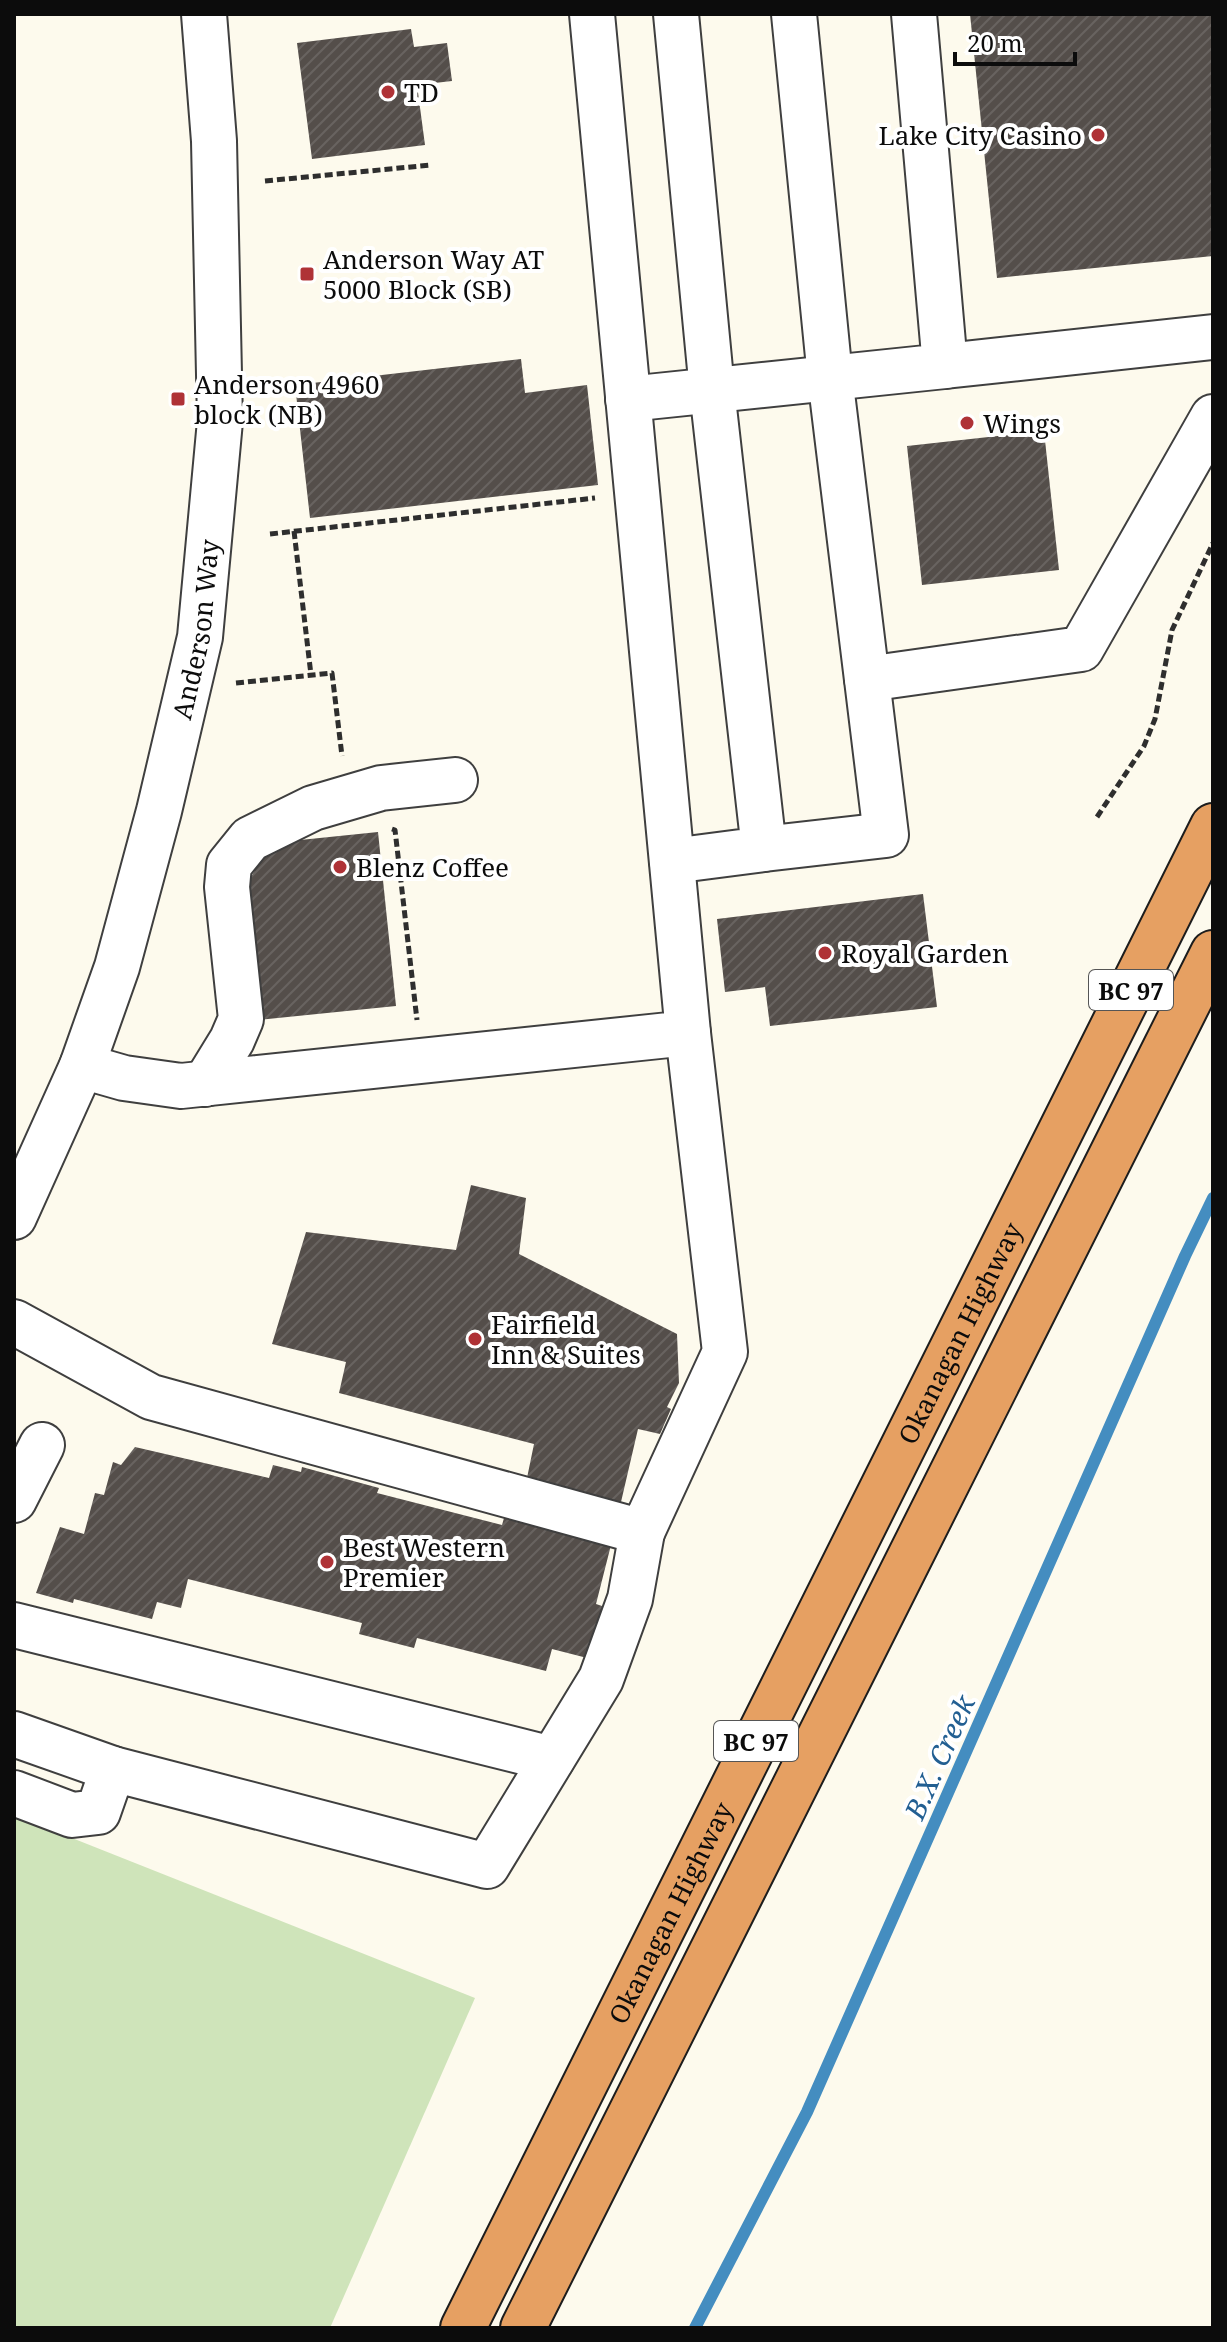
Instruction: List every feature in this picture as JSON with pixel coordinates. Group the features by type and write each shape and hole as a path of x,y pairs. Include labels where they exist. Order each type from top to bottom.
{"highway":[{"name":"Okanagan Highway","path":"463,2328 1213,826"},
{"name":"Okanagan Highway","path":"523,2328 1213,953"}],"street":[{"name":"Anderson Way","path":"14,1217 82,1066 124,939 159,811 200,637 220,421 214,141 204,14"},
{"path":"14,1734 113,1769 487,1866 601,1679 630,1599 642,1532 725,1352 688,1033 592,14"},
{"path":"676,14 712,390 764,849"},
{"path":"672,861 886,835 830,377 794,14"},
{"path":"914,14 945,366"},
{"path":"628,399 1213,337"},
{"path":"867,679 1081,649 1213,417"},
{"path":"205,1084 241,1019 227,887 229,865 250,839 313,808 381,788 455,780"},
{"path":"82,1066 124,1078 181,1086 688,1033"},
{"path":"14,1322 151,1397 642,1532"},
{"path":"14,1500 42,1445"},
{"path":"14,1625 552,1759"},
{"path":"14,1793 72,1815 98,1812 113,1769"}],"path":[{"path":"265,181 431,165"},
{"path":"270,534 608,497"},
{"path":"294,531 311,675"},
{"path":"1097,817 1144,746 1155,719 1172,630 1213,543"},
{"path":"236,683 332,673 343,769"},
{"path":"383,827 395,830 417,1020 402,1022"}],"green space":[{"path":"14,1815 475,1998 330,2328 14,2328"}],"building":[{"name":"Lake City Casino","path":"970,14 1213,14 1213,256 997,278"},
{"path":"411,29 414,47 447,43 452,81 417,85 425,145 312,159 297,43"},
{"path":"521,359 525,393 587,385 598,485 310,518 295,385"},
{"path":"1044,431 1059,570 922,585 907,446"},
{"path":"378,832 396,1006 258,1020 245,887 271,843"},
{"name":"Royal Garden","path":"923,894 937,1007 770,1026 765,987 725,992 717,919"},
{"name":"Fairfield Inn & Suites","path":"471,1185 526,1198 519,1254 677,1334 679,1383 667,1407 671,1409 660,1434 638,1429 621,1502 527,1478 534,1444 339,1393 346,1362 272,1344 306,1232 456,1250"},
{"name":"Best Western Premier","path":"135,1447 269,1478 273,1465 301,1472 302,1467 379,1488 377,1493 502,1525 504,1518 611,1545 596,1604 608,1608 595,1660 552,1649 546,1671 417,1638 414,1648 359,1634 362,1623 188,1579 181,1608 157,1602 152,1619 74,1599 73,1603 36,1593 60,1527 84,1534 95,1493 104,1495 113,1462 121,1465"}],"waterway":[{"name":"B.X. Creek","path":"695,2328 807,2112 1213,1198"}],"place":[{"name":"TD","path":"388,92"},
{"name":"Lake City Casino","path":"1098,135"},
{"name":"Anderson Way AT 5000 Block (SB)","path":"307,274"},
{"name":"Anderson 4960 block (NB)","path":"178,399"},
{"name":"Wings","path":"967,423"},
{"name":"Blenz Coffee","path":"340,867"},
{"name":"Royal Garden","path":"825,953"},
{"name":"Fairfield Inn & Suites","path":"475,1339"},
{"name":"Best Western Premier","path":"327,1562"}]}
